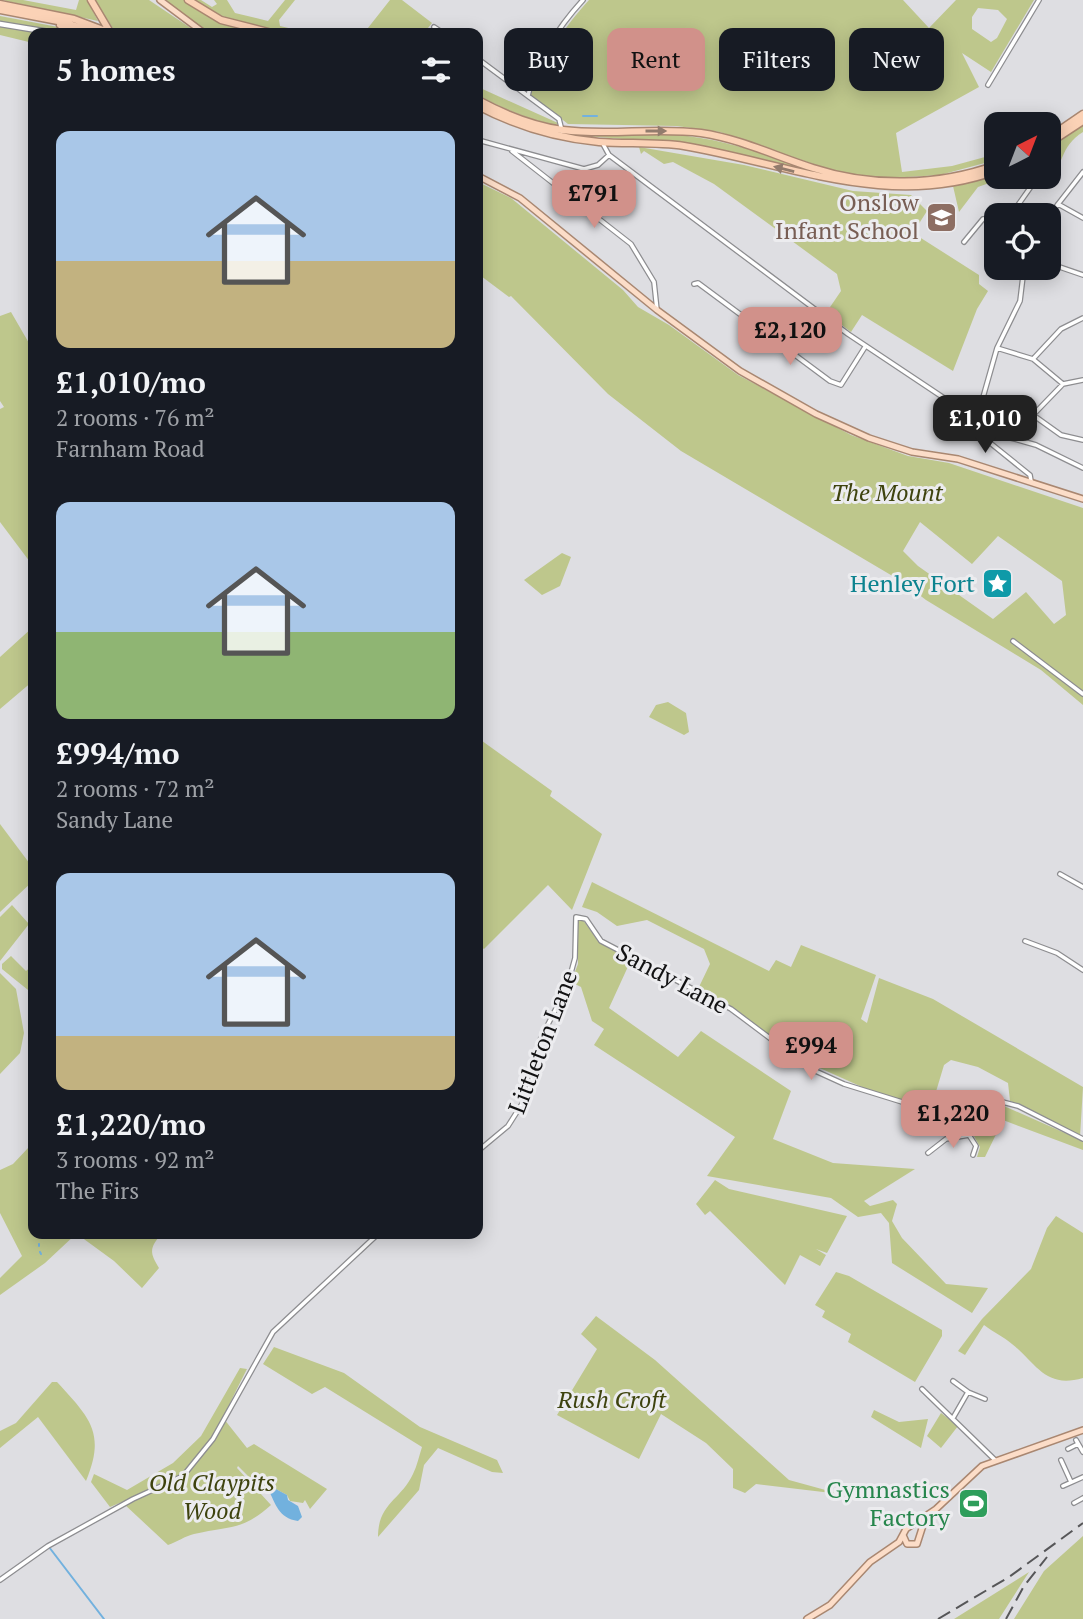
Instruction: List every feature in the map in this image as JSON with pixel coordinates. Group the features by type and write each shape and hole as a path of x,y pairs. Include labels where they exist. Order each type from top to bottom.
{"highway":[{"path":"91,0 108,28"},
{"path":"188,0 221,20 252,28"},
{"path":"0,4 61,15 97,28"},
{"path":"0,10 82,28"},
{"path":"19,13 67,28"},
{"path":"483,102 561,133 703,133 746,143 822,171 873,180 944,178 984,167"},
{"path":"483,108 517,124 602,142 684,146 868,187 934,186 984,174"},
{"path":"1061,129 1083,114"},
{"path":"1061,135 1083,121"}],"main road":[{"path":"160,1 197,28"},
{"path":"483,179 520,198 657,310 740,371 837,424 912,452 958,459 1083,499"},
{"path":"807,1619 830,1605 870,1562 927,1516 966,1478 995,1460 1083,1430"},
{"path":"888,1549 917,1544 927,1516"},
{"path":"910,1528 916,1529 920,1534"},
{"path":"903,1535 907,1544"}],"street":[{"path":"528,96 538,68 568,18 583,0"},
{"path":"988,85 1038,0"},
{"path":"0,24 28,29"},
{"path":"483,63 559,119 561,133"},
{"path":"483,142 584,169 598,165 609,155"},
{"path":"602,142 609,155 866,346 951,400 977,420 989,442 1030,475 1031,481"},
{"path":"512,151 639,252 654,282 657,310"},
{"path":"525,161 529,155"},
{"path":"1059,203 1083,172"},
{"path":"1061,206 1083,218"},
{"path":"964,242 984,218"},
{"path":"1061,267 1083,275"},
{"path":"977,420 997,348 1020,301 1023,280"},
{"path":"694,284 698,284 830,381 841,385 866,346"},
{"path":"1033,359 1061,329 1083,318"},
{"path":"997,348 1033,359 1063,384"},
{"path":"1033,415 1063,384 1083,380"},
{"path":"977,420 1033,415 1052,429 1083,441"},
{"path":"1011,438 1036,446 1083,468"},
{"path":"1013,641 1083,694"},
{"path":"1060,874 1083,887"},
{"name":"Sandy Lane","path":"576,917 586,919 601,942 731,1009 811,1069 833,1079 872,1094 928,1110 995,1100 1018,1106 1083,1139"},
{"name":"Littleton Lane","path":"483,1147 508,1126 527,1096 539,1042 570,978 575,958 576,917"},
{"path":"1025,941 1057,953 1083,970"},
{"path":"967,1104 969,1135 976,1146 973,1155"},
{"path":"929,1153 946,1139 969,1135"},
{"path":"0,1580 48,1546 124,1504 183,1476 213,1439 263,1346 298,1308 373,1239"},
{"path":"953,1381 968,1392 985,1399"},
{"path":"922,1389 995,1460"},
{"path":"953,1418 968,1392"},
{"path":"1068,1449 1077,1442 1083,1452"},
{"path":"1061,1460 1071,1482"},
{"path":"1063,1486 1082,1477 1083,1483"},
{"path":"1074,1503 1083,1498"}],"green space":[{"path":"2,0 23,0 76,10 79,0 87,0 98,21"},
{"path":"95,0 149,0 191,28 113,28"},
{"path":"164,0 184,0 220,23 238,28 203,28"},
{"path":"190,0 201,0 212,7 217,4 214,0 227,0 235,13 268,21 285,0 295,0 279,20 280,26 289,28 248,25"},
{"path":"390,0 402,0 432,23 428,28 368,28"},
{"path":"589,0 903,0 929,28 956,0 1034,0 991,72 962,53 979,87 896,133 902,172 952,166 984,157 984,163 940,175 891,178 858,176 825,168 720,132 677,126 568,124 531,95 532,91 593,91 593,28 567,28","holes":["978,8 998,10 1007,19 997,38 991,42 972,29 972,17"]},
{"path":"0,16 59,28 28,28 28,42 0,35"},
{"path":"483,89 558,123 546,123 483,98"},
{"path":"1083,125 1083,132 1070,144 1061,161 1061,139"},
{"path":"661,134 738,146 863,184 685,144 586,136"},
{"path":"639,147 744,165 853,191 911,195 927,211 913,233 979,275 979,284 988,291 977,309 953,371 862,315 851,332 826,313 841,291 837,274 714,184 673,162 664,164 644,151 641,154"},
{"path":"984,177 984,185 978,187 959,212 953,186"},
{"name":"The Mount","path":"483,184 511,198 623,290 638,307 669,325 738,375 851,435 908,456 949,463 1083,508 1083,705 1041,670 926,600 901,581 681,451 608,394 511,296 483,278","holes":["920,522 972,564 998,536 1062,581 1066,615 1054,624 1026,592 993,619 918,566 903,551"]},
{"path":"11,312 28,341 28,559 0,522 0,409 4,407 0,401 0,316"},
{"path":"562,553 571,557 560,586 542,595 524,580"},
{"path":"28,632 28,685 0,709 0,657"},
{"path":"668,702 686,713 689,732 684,735 649,717 656,705"},
{"path":"483,742 552,791 550,796 602,834 572,910 548,885 484,949"},
{"path":"0,824 28,861 28,886 0,912"},
{"path":"592,882 769,971 776,960 791,967 801,945 876,975 861,1019 867,1023 879,978 933,999 1083,1087 1080,1137 1010,1101 1008,1083 978,1067 951,1060 944,1065 935,1095 939,1104 925,1106 880,1095 813,1065 796,1056 738,1011 698,989 710,964 704,949 647,920 617,926 597,912 582,907"},
{"path":"12,905 28,925 0,961 0,917"},
{"path":"577,920 583,920 598,941 631,960 609,1008 678,1057 701,1031 791,1091 773,1139 833,1163 915,1169 864,1201 870,1206 893,1200 897,1204 892,1221 902,1238 946,1284 988,1288 972,1313 892,1263 889,1223 881,1213 858,1217 831,1198 707,1176 735,1137 594,1045 604,1029 592,1021 581,987 571,982 578,964"},
{"path":"11,956 26,971 28,969 28,990 2,969 2,964"},
{"path":"0,973 16,989 24,1033 20,1053 0,1074"},
{"path":"995,1102 1083,1141 1083,1150 1003,1120 985,1157 977,1157 980,1147 971,1131 969,1106"},
{"path":"28,1148 28,1239 71,1239 45,1263 0,1295 0,1278 22,1256 0,1213 0,1170 13,1164"},
{"path":"715,1180 729,1189 847,1216 827,1253 816,1249 826,1255 820,1266 800,1255 785,1285 710,1211 705,1215 696,1204"},
{"path":"1056,1216 1083,1233 1083,1378 1070,1381 1050,1377 1009,1341 984,1325 965,1355 958,1351 982,1319 1031,1269 1047,1228"},
{"path":"84,1239 158,1239 152,1250 159,1268 142,1288 114,1261"},
{"path":"836,1272 849,1276 942,1330 942,1336 915,1382 848,1342 851,1334 822,1317 825,1311 815,1305"},
{"name":"Rush Croft","path":"596,1316 655,1360 789,1480 840,1494 756,1484 745,1493 733,1488 733,1469 706,1443 661,1414 639,1459 557,1415 597,1349 581,1334"},
{"path":"274,1347 344,1373 420,1427 497,1460 503,1473 492,1472 438,1448 424,1465 419,1490 378,1537 382,1516 408,1483 422,1447 325,1387 312,1394 263,1364"},
{"path":"240,1368 247,1369 225,1413 208,1442 187,1468 160,1487 110,1507 91,1482 94,1474 127,1490 173,1463 201,1436"},
{"path":"52,1382 57,1382 69,1395 86,1416 91,1427 95,1450 86,1481 38,1417 0,1448 0,1431 16,1423"},
{"path":"874,1410 899,1422 928,1419 921,1448 871,1417"},
{"path":"941,1413 958,1426 941,1448 927,1436"},
{"name":"Old Claypits Wood","path":"224,1419 247,1448 254,1444 327,1489 310,1509 305,1500 303,1503 290,1501 287,1495 272,1487 264,1492 238,1466 271,1505 243,1523 191,1535 168,1545 124,1504 183,1476"},
{"path":"1083,1536 1083,1619 1014,1619 1044,1571"},
{"path":"1029,1572 999,1619 954,1619"}],"water":[{"path":"272,1487 287,1495 288,1500 298,1506 302,1517 298,1521 286,1517 278,1510 268,1489"}],"waterway":[{"path":"583,116 597,116"},
{"path":"49,1547 104,1619"}],"railway":[{"path":"938,1619 1009,1577 1083,1523"},
{"path":"1006,1619 1024,1586 1047,1557"}],"place":[{"name":"Onslow Infant School","path":"942,217"},
{"name":"Henley Fort","path":"998,584"},
{"name":"Gymnastics Factory","path":"973,1504"}]}
